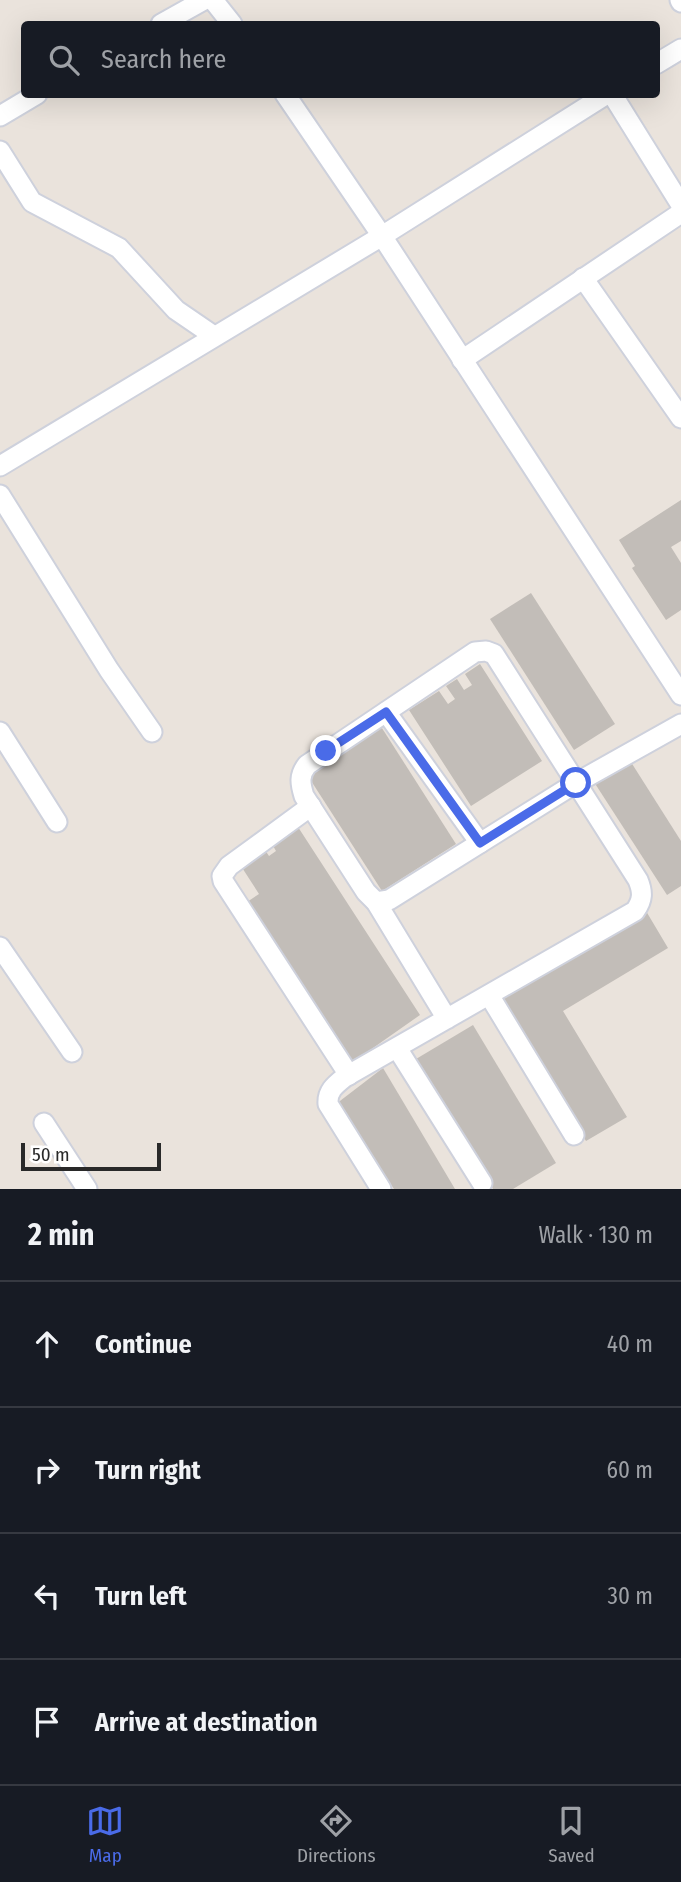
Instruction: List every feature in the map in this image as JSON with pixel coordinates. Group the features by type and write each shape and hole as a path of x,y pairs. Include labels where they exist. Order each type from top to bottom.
{"street":[{"path":"166,21 204,0"},
{"path":"213,0 230,21"},
{"path":"660,61 681,48"},
{"path":"0,116 30,98"},
{"path":"288,98 382,236 681,695"},
{"path":"0,466 382,236 604,98"},
{"path":"613,98 681,205"},
{"path":"0,151 32,202 120,248 176,310 214,336"},
{"path":"462,360 681,213"},
{"path":"583,278 681,418"},
{"path":"0,495 152,732"},
{"path":"381,1189 328,1104 327,1096 332,1088 349,1075 397,1048 635,911 642,902 642,890 638,880 494,654 486,651 475,652 307,765 301,773 300,784 311,806 366,892 376,902 447,1019"},
{"path":"386,712 480,843"},
{"path":"376,902 389,900 576,783 681,724"},
{"path":"0,732 57,822"},
{"path":"311,806 229,866 222,876 349,1075"},
{"path":"0,947 72,1052"},
{"path":"489,995 574,1135"},
{"path":"397,1048 482,1183"},
{"path":"44,1123 87,1189"}],"building":[{"path":"681,500 681,541 671,547 681,563 681,610 666,620 632,568 635,566 619,540"},
{"path":"531,593 615,724 574,750 490,619"},
{"path":"480,664 542,761 471,806 409,710 439,691 448,704 455,699 446,686 457,679 464,690 472,685 465,674"},
{"path":"380,725 456,844 382,891 306,773"},
{"path":"629,759 681,841 681,886 667,895 594,782"},
{"path":"298,827 420,1015 353,1062 247,902 259,894 239,863 263,847 269,856 276,851 272,844"},
{"path":"646,911 668,948 563,1011 627,1117 586,1141 501,998"},
{"path":"473,1025 556,1163 513,1189 493,1189 416,1059"},
{"path":"383,1068 455,1189 394,1189 336,1104"}],"route":[{"path":"326,751 386,712 480,843 576,783"}]}
